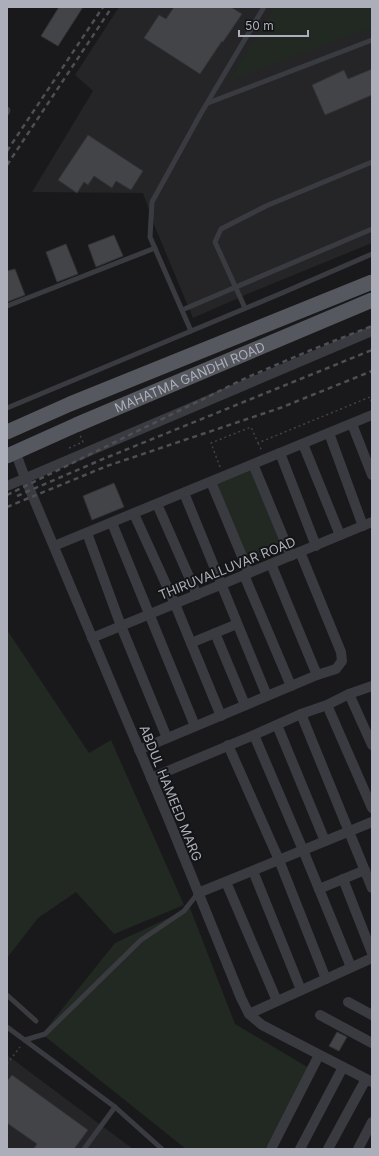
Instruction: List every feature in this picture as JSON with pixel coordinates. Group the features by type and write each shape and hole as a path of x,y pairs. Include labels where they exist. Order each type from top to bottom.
{"main road":[{"name":"MAHATMA GANDHI ROAD","path":"7,432 70,404 372,282"},
{"name":"MAHATMA GANDHI ROAD","path":"11,453 372,300"}],"street":[{"path":"7,486 372,331"},
{"path":"54,546 372,416"},
{"path":"352,424 372,475"},
{"path":"329,433 367,524"},
{"path":"303,444 340,536"},
{"name":"ABDUL HAMEED MARG","path":"11,453 25,478 54,546 241,998 249,1014 262,1025 369,1080"},
{"path":"280,453 316,546"},
{"path":"139,750 317,675 336,669 342,662 340,652 296,554 253,464"},
{"path":"211,482 291,686"},
{"path":"184,493 267,696"},
{"path":"157,504 197,594"},
{"path":"134,514 175,604 221,716"},
{"path":"112,523 195,726"},
{"name":"THIRUVALLUVAR ROAD","path":"92,638 367,524"},
{"path":"87,533 121,626 168,738"},
{"path":"271,564 317,675"},
{"path":"191,643 237,624"},
{"path":"215,633 245,705"},
{"path":"151,778 301,714 327,705 349,694 372,686"},
{"path":"349,694 372,745"},
{"path":"327,705 372,808"},
{"path":"301,714 372,888"},
{"path":"278,725 325,841"},
{"path":"254,735 304,850 351,968"},
{"path":"228,745 279,860 326,979"},
{"path":"198,893 372,822"},
{"path":"253,870 301,990"},
{"path":"319,889 365,870"},
{"path":"343,879 372,953"},
{"path":"226,882 277,1001"},
{"path":"249,1014 372,958"},
{"path":"348,1002 372,1015"},
{"path":"320,1015 372,1043"},
{"path":"271,1149 320,1055"},
{"path":"300,1149 343,1067"},
{"path":"328,1149 369,1080"},
{"path":"358,1149 372,1122"}],"lane":[{"path":"191,331 150,237 152,202 264,7"},
{"path":"208,103 372,40"},
{"path":"7,109 7,113"},
{"path":"245,308 215,242 221,229 266,206 372,162"},
{"path":"182,310 372,229"},
{"path":"7,306 155,248"},
{"path":"7,408 372,254"},
{"path":"7,402 13,406"},
{"path":"25,1040 45,1034 141,940 184,910 198,893"},
{"path":"7,995 36,1021"},
{"path":"7,1027 115,1107 162,1149"},
{"path":"84,1149 115,1107"}],"path":[{"path":"224,476 211,443 251,428 258,443 370,397 372,403"},
{"path":"69,448 83,442"},
{"path":"7,1064 25,1040"}],"shaded area":[{"path":"119,7 372,7 372,243 193,318 155,227 143,193 32,192 93,91 75,75"},
{"path":"275,7 372,7 372,27 229,81"},
{"path":"252,470 284,547 248,561 216,484"},
{"path":"7,630 89,753 111,740 184,905 114,934 76,892 38,918 7,958"},
{"path":"190,908 235,1024 309,1068 265,1149 186,1149 42,1034 115,943"},
{"path":"7,1055 133,1149 7,1149"}],"building":[{"path":"59,7 83,7 58,46 41,36"},
{"path":"174,7 231,7 242,14 200,74 144,38 159,15 166,19"},
{"path":"372,69 372,95 325,115 312,85 344,70 348,79"},
{"path":"88,135 143,171 131,190 116,181 112,188 94,176 88,185 84,182 77,193 58,180"},
{"path":"114,235 123,256 96,267 88,245"},
{"path":"66,244 78,274 57,282 46,252"},
{"path":"15,269 25,295 7,302 7,271"},
{"path":"114,483 124,507 92,520 83,496"},
{"path":"337,1032 347,1037 339,1051 329,1046"},
{"path":"12,1075 88,1130 74,1149 33,1149 37,1144 7,1123 7,1081"}],"railway":[{"path":"7,151 103,7"},
{"path":"7,165 112,7"},
{"path":"7,495 248,377 372,326"},
{"path":"17,496 103,459 372,350"},
{"path":"7,507 107,466 280,408 372,371"}]}
